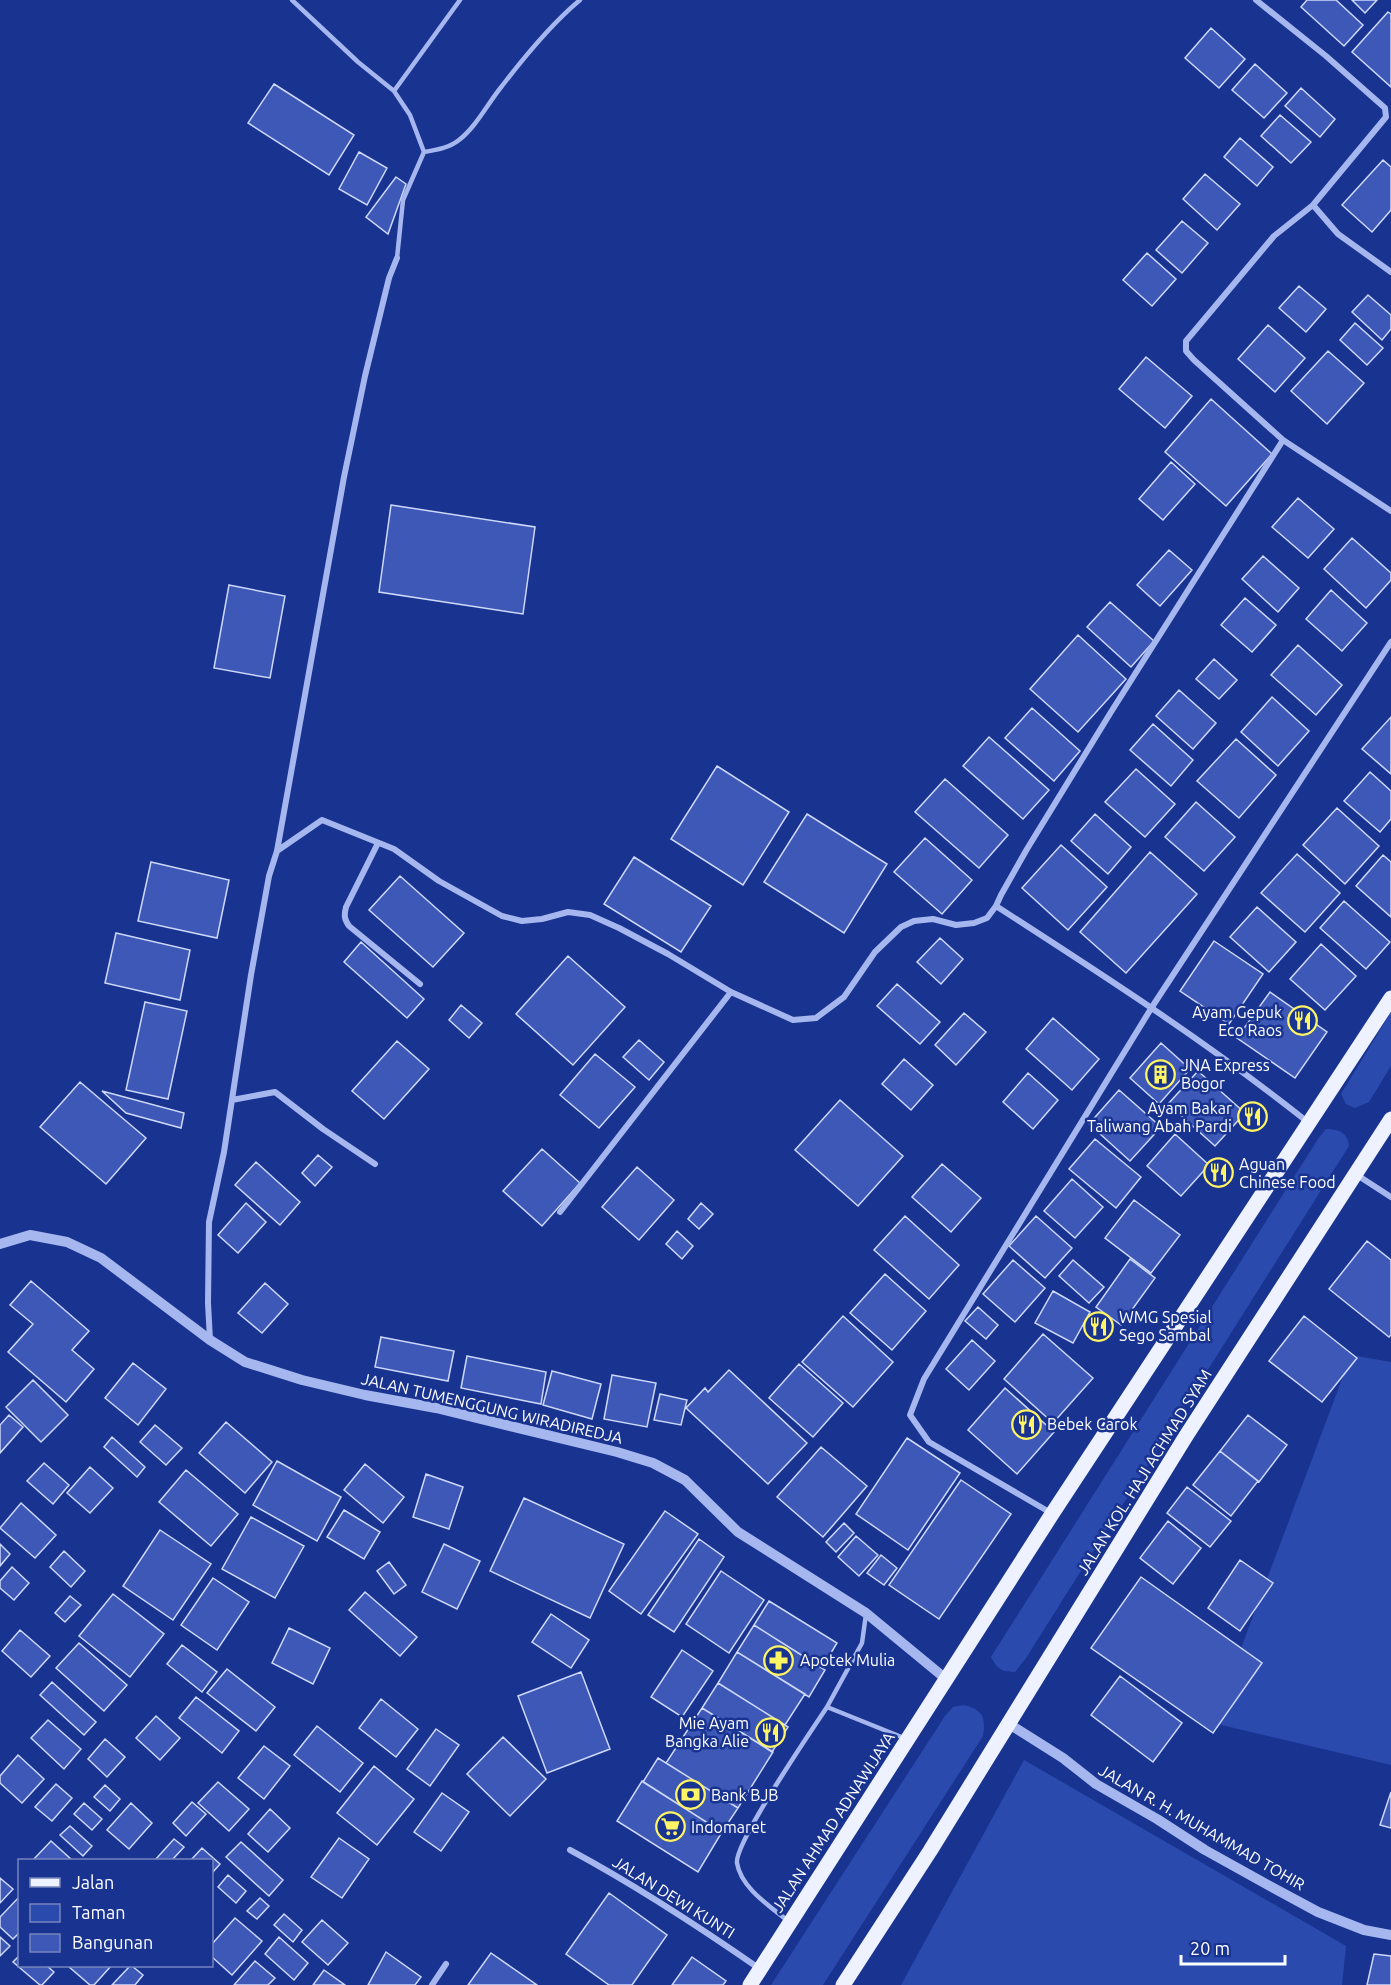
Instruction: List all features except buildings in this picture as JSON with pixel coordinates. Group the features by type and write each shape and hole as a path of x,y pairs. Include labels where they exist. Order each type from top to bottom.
{"main road":[{"name":"JALAN AHMAD ADNAWIJAYA","path":"750,1985 1194,1294 1310,1123 1391,998"},
{"name":"JALAN KOL. HAJI ACHMAD SYAM","path":"1009,1724 1186,1436 1391,1119"},
{"path":"843,1985 1009,1724"}],"street":[{"path":"1256,0 1326,56 1387,112 1386,117 1313,205 1274,236 1186,341 1186,351 1283,440 1391,511"},
{"path":"1313,205 1338,234 1391,272"},
{"path":"210,1340 209,1222 224,1152 251,975 269,876 277,851 344,477 388,278 397,258"},
{"path":"277,851 322,820 394,849 439,881 502,916 522,921 542,919 568,912 590,915 620,928 731,992 793,1020 816,1018 844,997 875,952 901,927 914,921 933,919 956,925 974,923 987,918 1027,849 1283,440"},
{"path":"1052,1514 929,1442 910,1415 924,1379 1152,1007 1391,642"},
{"path":"378,843 346,907 345,920 349,926 420,984"},
{"path":"996,906 1152,1007 1310,1123"},
{"path":"560,1212 731,992"},
{"path":"232,1100 275,1092 323,1129 375,1164"},
{"path":"1356,1174 1391,1197"},
{"name":"JALAN TUMENGGUNG WIRADIREDJA","path":"0,1244 30,1235 67,1242 101,1258 210,1340 245,1362 302,1380 365,1395 436,1407 653,1463 685,1480 738,1532 866,1613 946,1679"},
{"name":"JALAN R. H. MUHAMMAD TOHIR","path":"1009,1724 1063,1758 1096,1784 1268,1885 1318,1912 1364,1930 1391,1935"},
{"name":"JALAN DEWI KUNTI","path":"570,1850 640,1889 760,1970"},
{"path":"432,1985 446,1964"}],"lane":[{"path":"292,0 358,62 394,91 410,115 424,152 404,200 397,258"},
{"path":"394,91 460,0"},
{"path":"424,152 443,148 459,140 565,12 580,0"},
{"path":"790,1923 758,1896 743,1877 737,1861 748,1832 827,1707 862,1643 866,1613"},
{"path":"827,1707 907,1739"}],"green space":[{"path":"1391,1012 1391,1066 1369,1102 1355,1108 1346,1104 1341,1094"},
{"path":"1326,1129 1345,1135 1349,1146 1026,1658 1015,1672 1000,1669 991,1657"},
{"path":"1351,1355 1391,1362 1391,1765 1213,1723"},
{"path":"964,1705 975,1709 982,1715 983,1736 823,1985 771,1985 945,1716 953,1707"},
{"path":"1024,1760 1346,1946 1342,1985 901,1985"}],"place":[{"name":"Ayam Gepuk Eco Raos","path":"1303,1021"},
{"name":"JNA Express Bogor","path":"1160,1074"},
{"name":"Ayam Bakar Taliwang Abah Pardi","path":"1253,1117"},
{"name":"Aguan Chinese Food","path":"1218,1173"},
{"name":"WMG Spesial Sego Sambal","path":"1098,1326"},
{"name":"Bebek Carok","path":"1026,1424"},
{"name":"Apotek Mulia","path":"779,1660"},
{"name":"Mie Ayam Bangka Alie","path":"770,1732"},
{"name":"Bank BJB","path":"690,1795"},
{"name":"Indomaret","path":"670,1827"}]}
